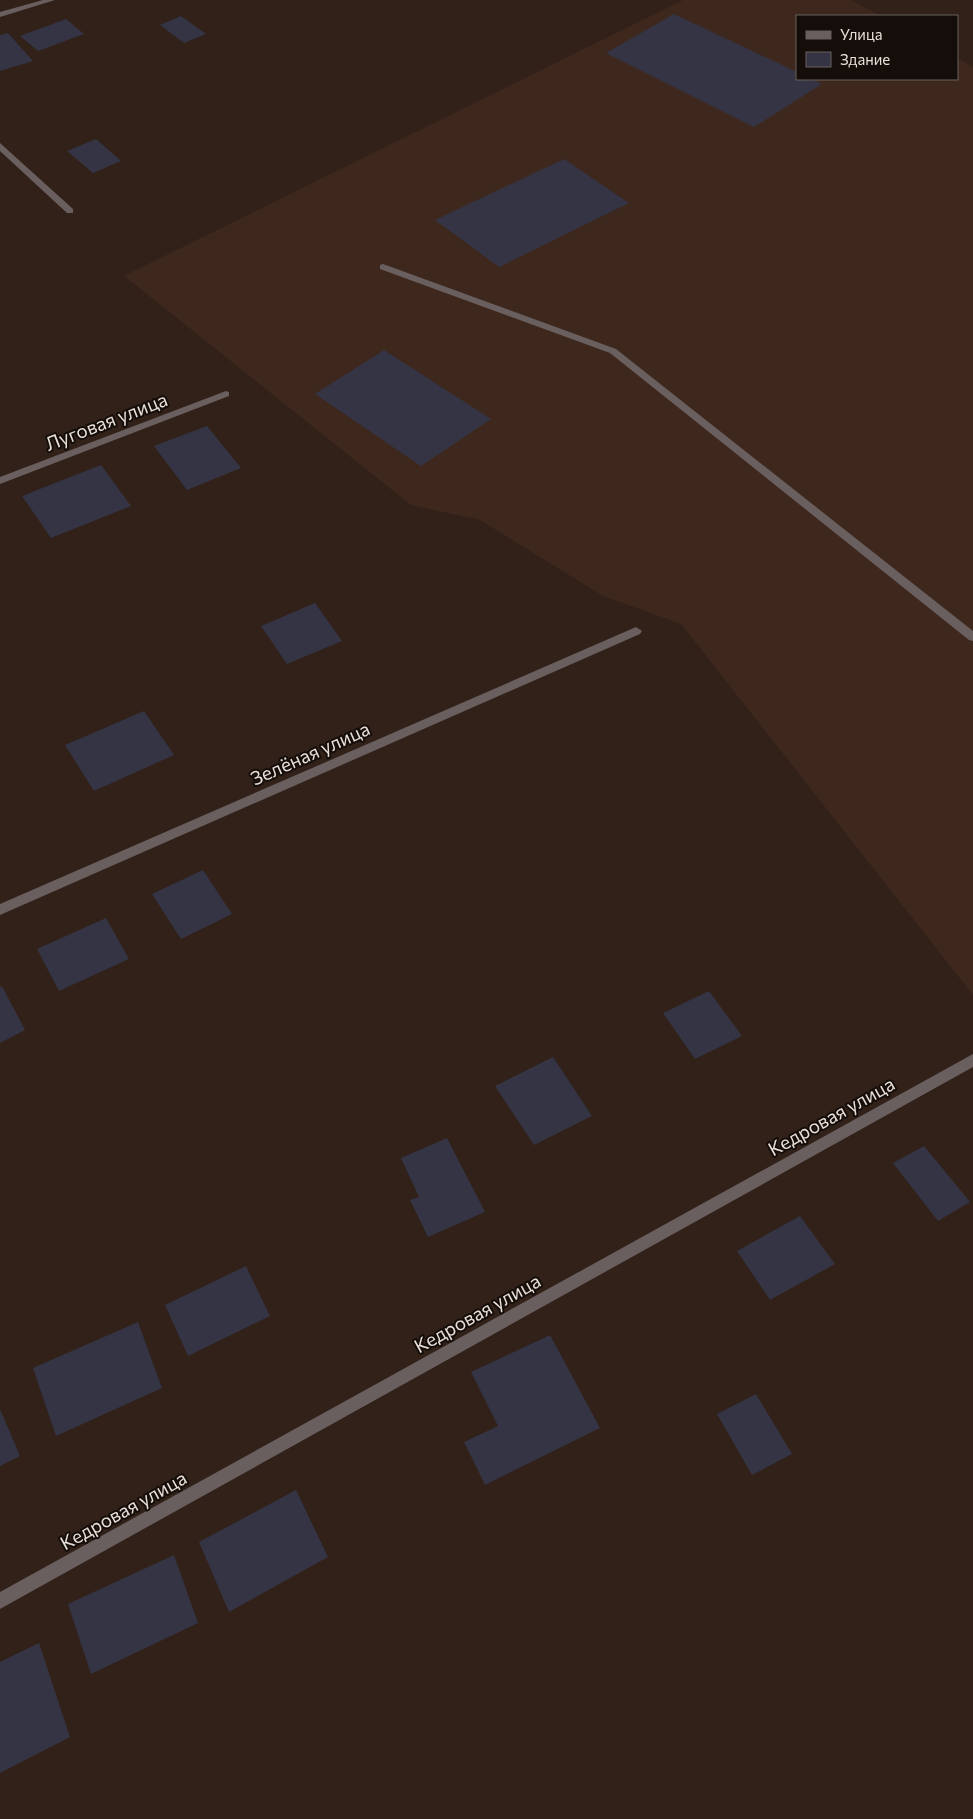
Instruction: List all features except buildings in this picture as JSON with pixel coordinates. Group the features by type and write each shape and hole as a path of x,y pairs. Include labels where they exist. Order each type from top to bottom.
{"street":[{"path":"0,15 51,0"},
{"path":"0,146 70,211"},
{"path":"383,267 613,351 973,637"},
{"name":"Луговая улица","path":"0,482 226,394"},
{"name":"Зелёная улица","path":"0,910 636,631"},
{"name":"Кедровая улица","path":"0,1601 973,1060"}],"shaded area":[{"path":"683,0 851,0 879,15 796,15 796,80 958,80 958,59 973,67 973,995 681,624 603,596 480,520 411,505 124,276"}]}
